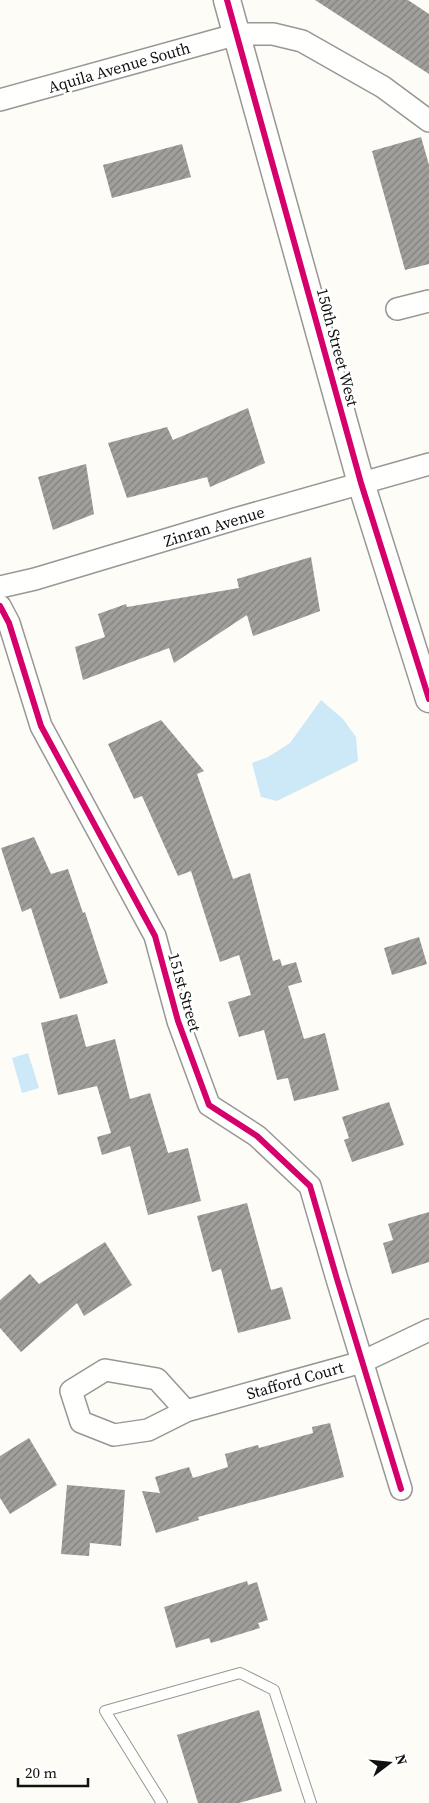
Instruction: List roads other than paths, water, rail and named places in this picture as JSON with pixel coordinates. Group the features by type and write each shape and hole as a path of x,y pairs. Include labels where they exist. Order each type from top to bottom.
{"street":[{"name":"150th Street West","path":"227,0 238,34 361,483 429,699"},
{"name":"Aquila Avenue South","path":"0,100 238,34 273,34 302,41 383,87 429,121"},
{"path":"397,309 429,301"},
{"name":"Zinran Avenue","path":"0,587 35,580 429,464"},
{"name":"151st Street","path":"0,606 9,623 41,726 155,936 178,1021 209,1105 257,1136 310,1186 401,1489"},
{"name":"Stafford Court","path":"186,1411 156,1379 105,1370 71,1391 81,1422 114,1435 148,1430 186,1411 362,1362 429,1330"}],"lane":[{"path":"162,1803 105,1711 240,1672 274,1690 311,1803"}],"water":[{"path":"321,700 343,719 356,737 358,761 277,801 261,797 252,763 268,757 290,743"},
{"path":"28,1053 39,1088 22,1093 12,1058"}]}
